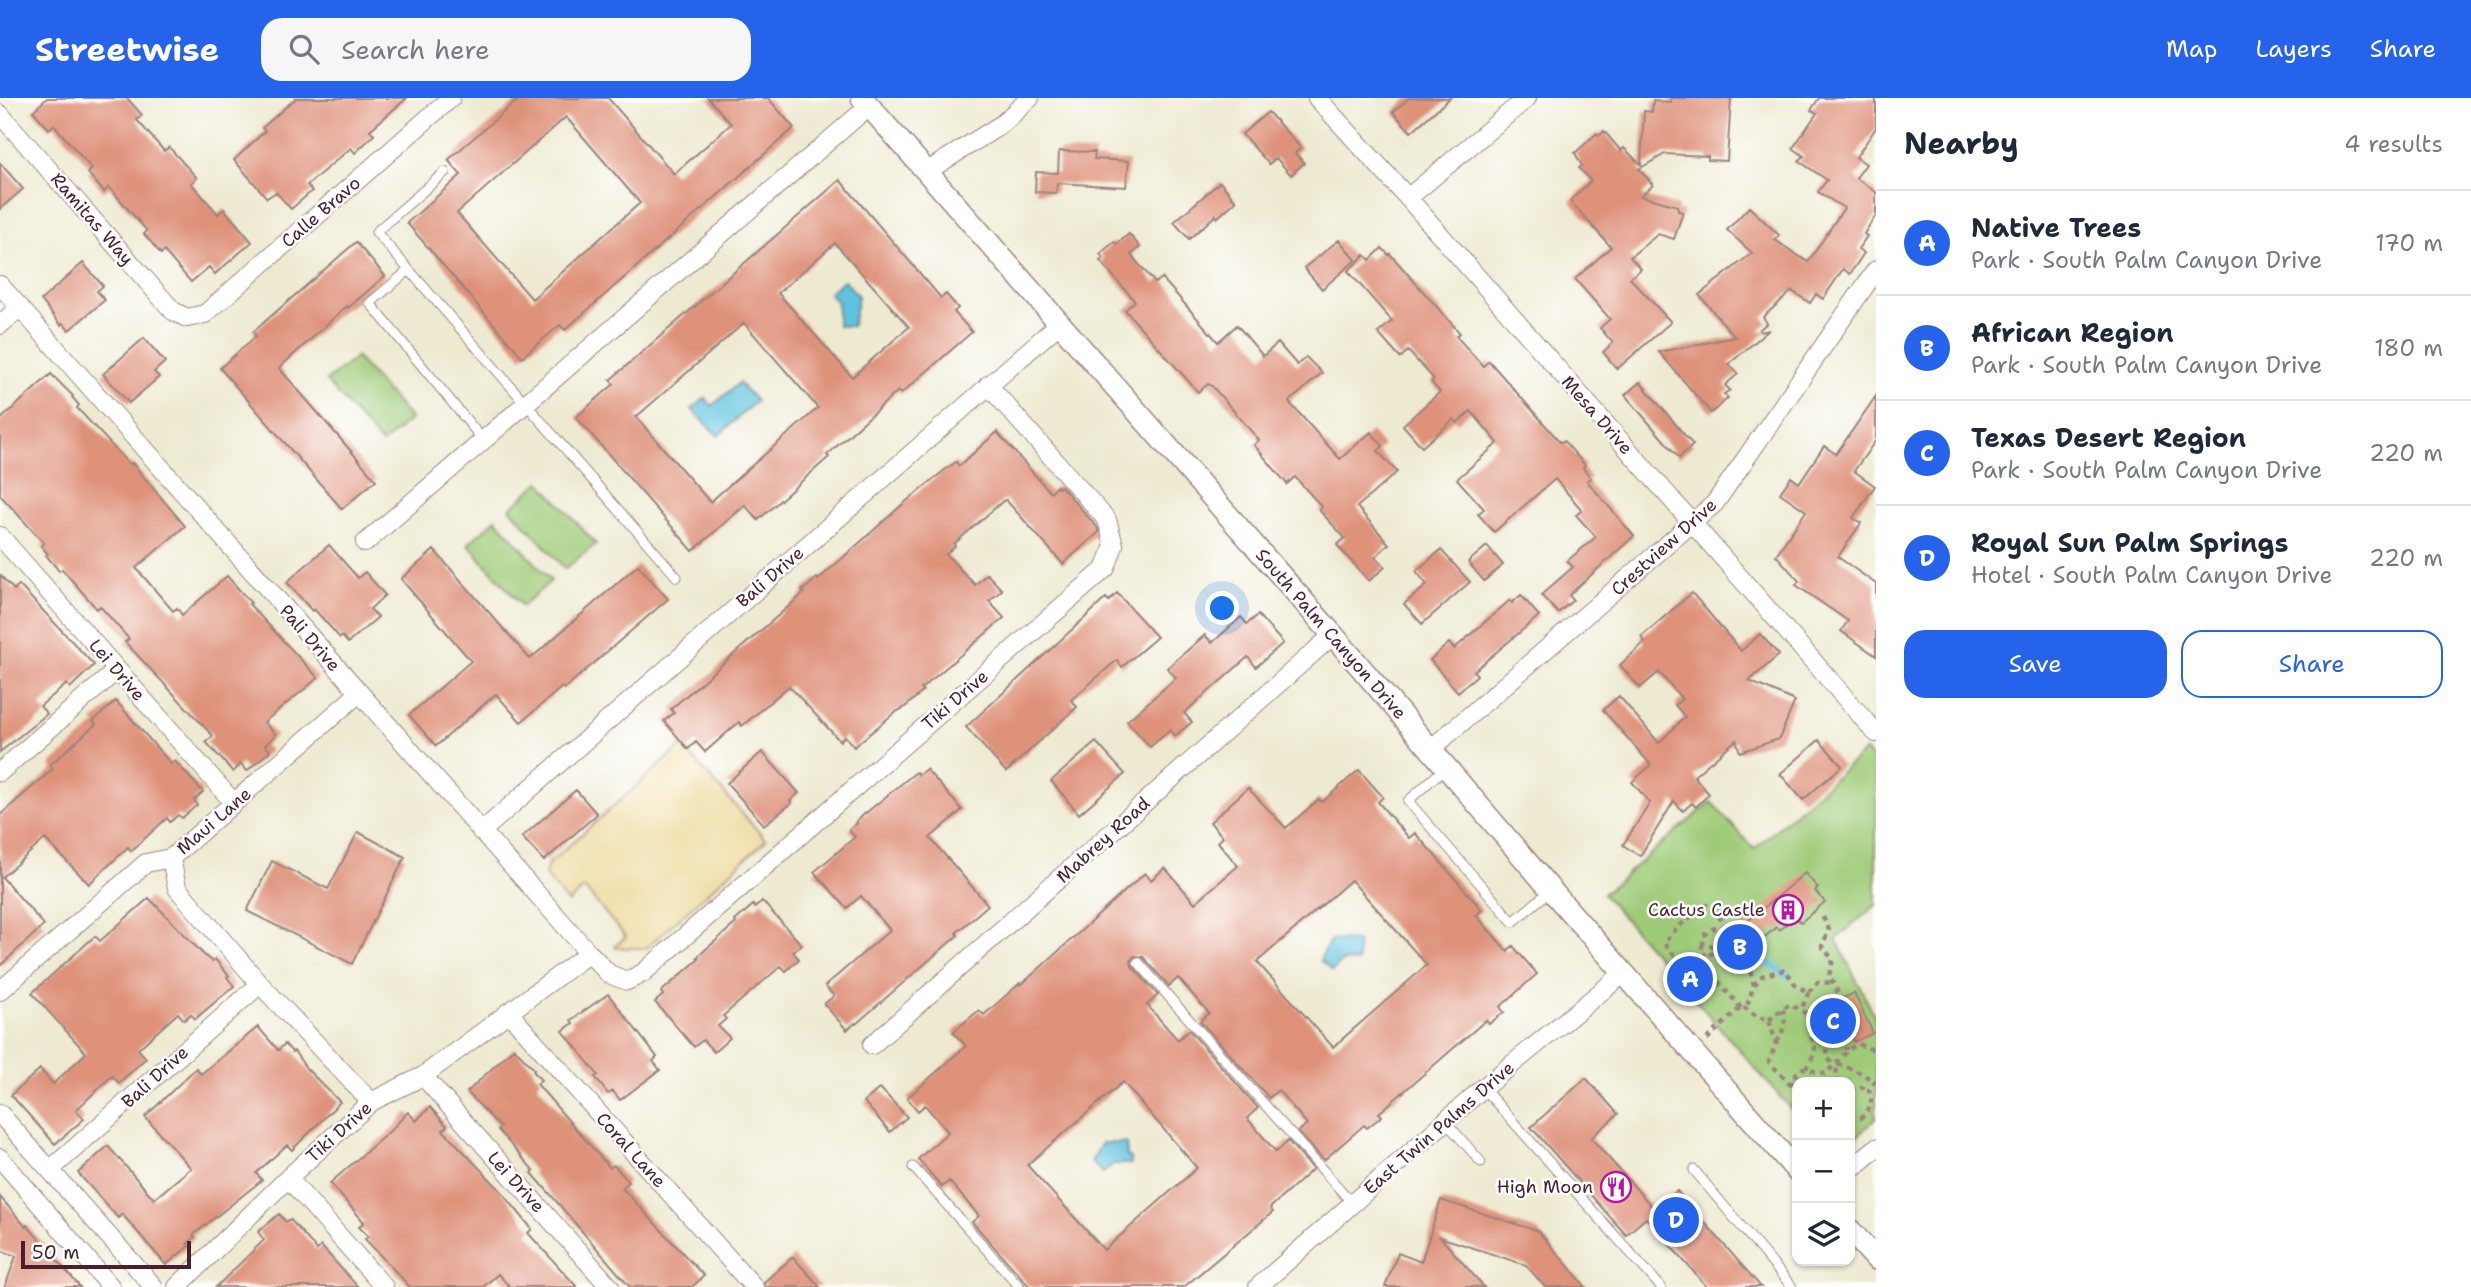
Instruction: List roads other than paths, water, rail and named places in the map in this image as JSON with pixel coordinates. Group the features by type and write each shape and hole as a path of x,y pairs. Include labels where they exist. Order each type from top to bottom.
{"street":[{"name":"Calle Bravo","path":"187,318 205,314 451,98"},
{"path":"926,172 1002,124 1030,98"},
{"name":"Mesa Drive","path":"1317,98 1408,198 1876,733"},
{"path":"1408,198 1527,98"},
{"path":"365,543 866,102"},
{"name":"South Palm Canyon Drive","path":"866,102 1333,635 1550,890 1792,1165"},
{"name":"Ramitas Way","path":"0,114 173,310 187,318"},
{"name":"Crestview Drive","path":"1431,749 1715,503 1876,270"},
{"name":"Pali Drive","path":"0,285 589,953 609,974 628,981"},
{"path":"0,325 20,307"},
{"name":"Bali Drive","path":"481,832 1059,324"},
{"name":"Tiki Drive","path":"628,981 643,973 1106,568 1114,545 1107,520 988,385"},
{"name":"Lei Drive","path":"3,544 234,803"},
{"name":"Mabrey Road","path":"872,1045 1333,635"},
{"path":"0,772 117,670"},
{"name":"Maui Lane","path":"0,991 146,863 171,858 359,693"},
{"path":"171,858 177,888 260,984 371,1102"},
{"name":"Tiki Drive","path":"177,1287 288,1178 371,1102 423,1076 589,953"},
{"name":"East Twin Palms Drive","path":"1258,1287 1483,1088 1624,973"},
{"name":"Bali Drive","path":"50,1170 260,984"},
{"name":"Coral Lane","path":"508,1012 754,1287"},
{"name":"Lei Drive","path":"423,1076 610,1287"},
{"path":"0,1114 154,1287"},
{"path":"1855,1166 1876,1148"},
{"path":"0,1158 111,1287"},
{"path":"288,1178 384,1287"},
{"path":"1855,1236 1876,1259"}],"lane":[{"path":"445,172 376,232 677,578"},
{"path":"409,270 370,303 483,440"},
{"path":"1446,767 1408,801 1513,922 1550,890"},
{"path":"1138,962 1353,1204"},
{"path":"1483,1088 1661,1287"},
{"path":"1446,1122 1481,1162"},
{"path":"913,1167 1020,1287"},
{"path":"1695,1170 1792,1287"}],"water":[{"path":"844,280 858,296 852,326 838,326 837,302 829,293"},
{"path":"739,383 756,401 718,436 692,409 705,398 712,406"},
{"path":"1330,940 1357,941 1358,962 1343,961 1332,971 1320,960"},
{"path":"1102,1143 1126,1143 1131,1164 1113,1164 1103,1173 1091,1162"}],"waterway":[{"path":"1763,959 1788,976"}],"place":[{"name":"Cactus Castle","path":"1788,910"},
{"name":"African Region","path":"1740,947"},
{"name":"Native Trees","path":"1690,979"},
{"name":"Texas Desert Region","path":"1833,1021"},
{"name":"High Moon","path":"1616,1187"},
{"name":"Royal Sun Palm Springs","path":"1676,1220"}]}
